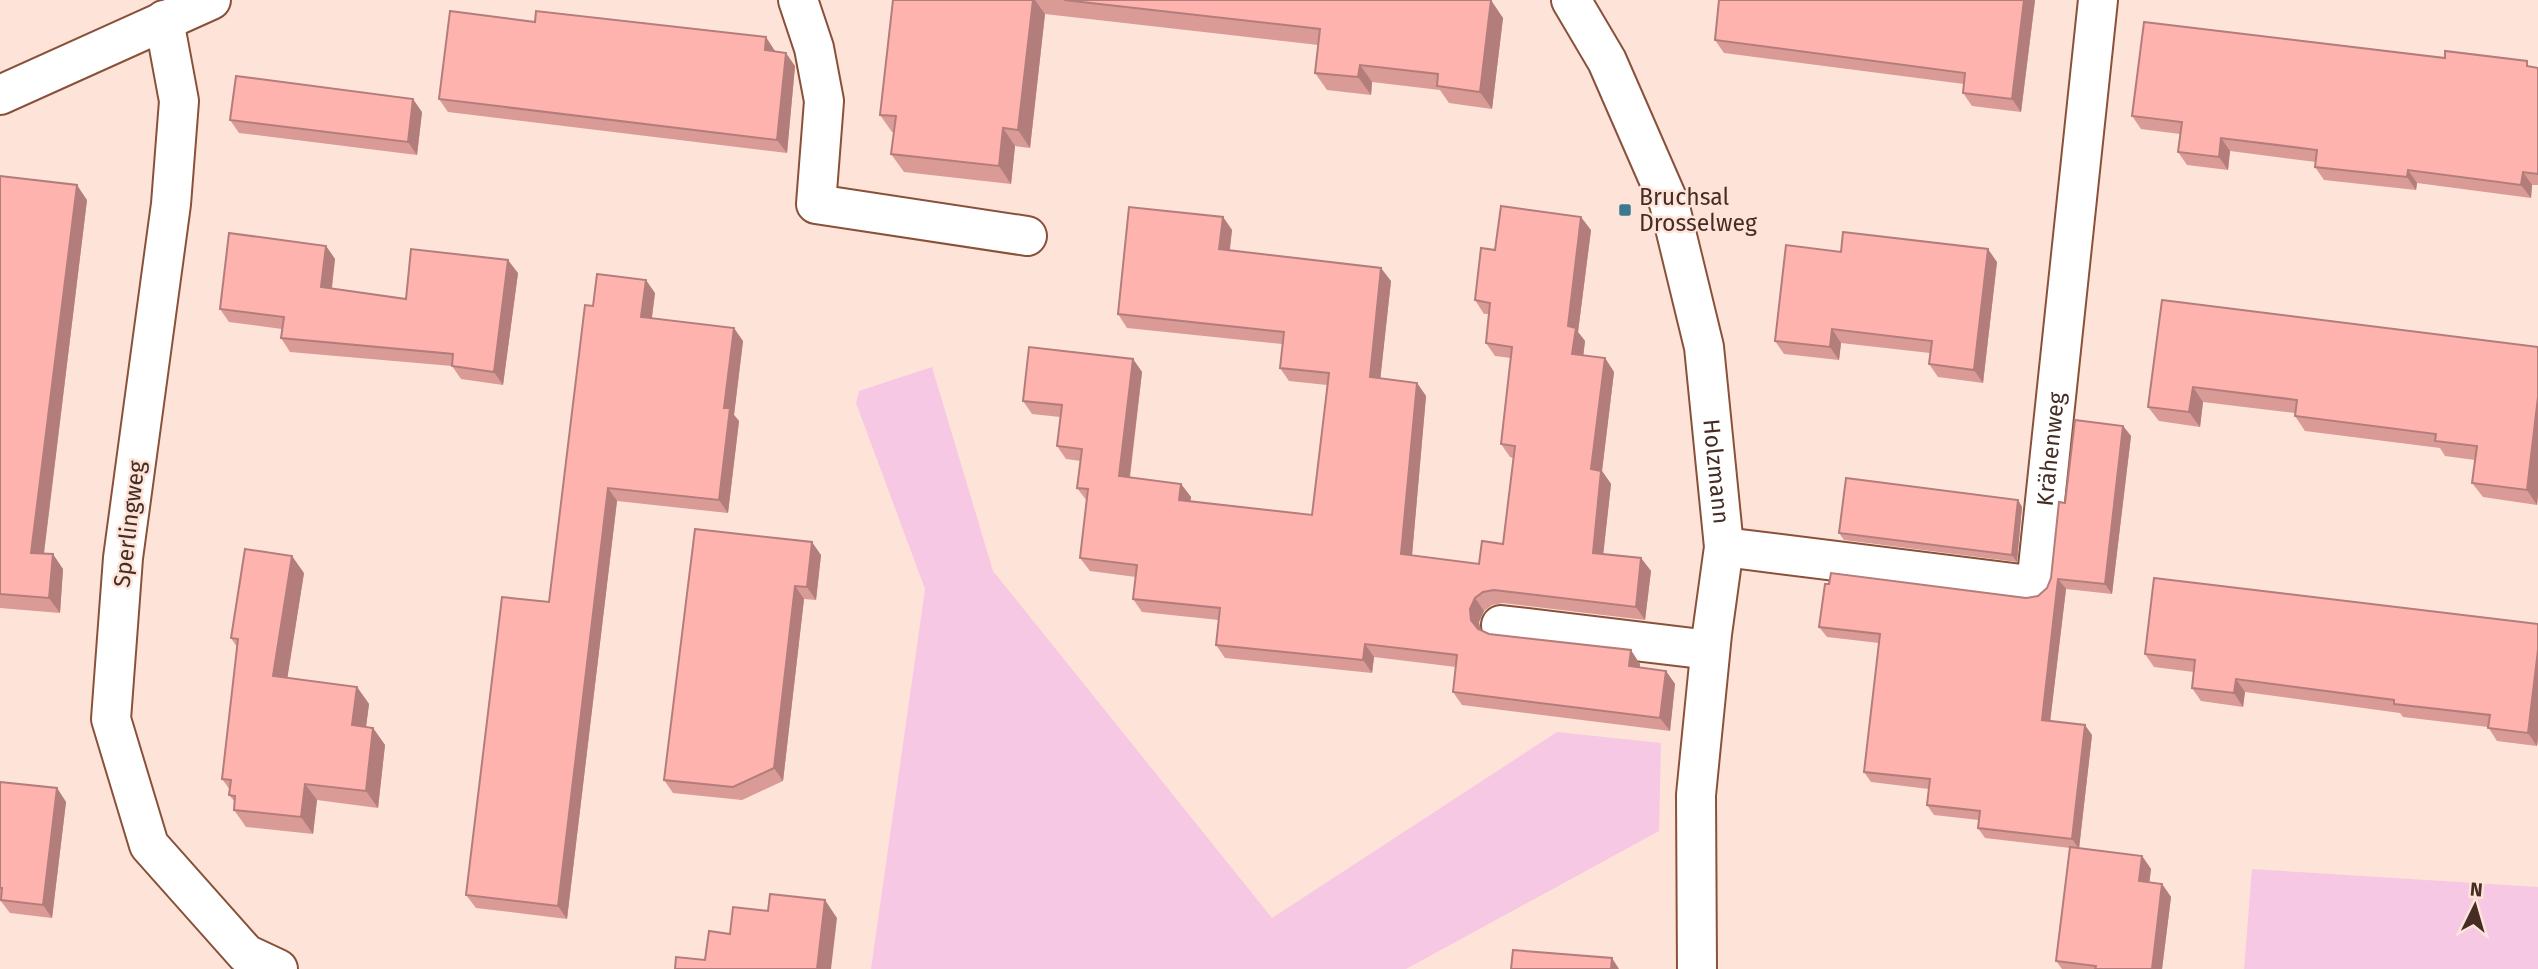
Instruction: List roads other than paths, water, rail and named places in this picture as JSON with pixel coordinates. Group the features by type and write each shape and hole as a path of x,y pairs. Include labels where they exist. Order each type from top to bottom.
{"street":[{"path":"0,95 211,0"},
{"path":"798,0 814,48 824,101 816,204 1027,236"},
{"name":"Holzmann","path":"1571,0 1607,61 1669,203 1704,346 1724,547 1710,650 1696,795 1697,969"},
{"name":"Krähenweg","path":"1724,547 2036,586 2098,0"},
{"name":"Sperlingweg","path":"164,20 179,102 171,204 123,558 111,719 149,845 246,954 278,969"},
{"path":"1501,625 1710,650"}],"place":[{"name":"Bruchsal Drosselweg","path":"1625,210"}]}
